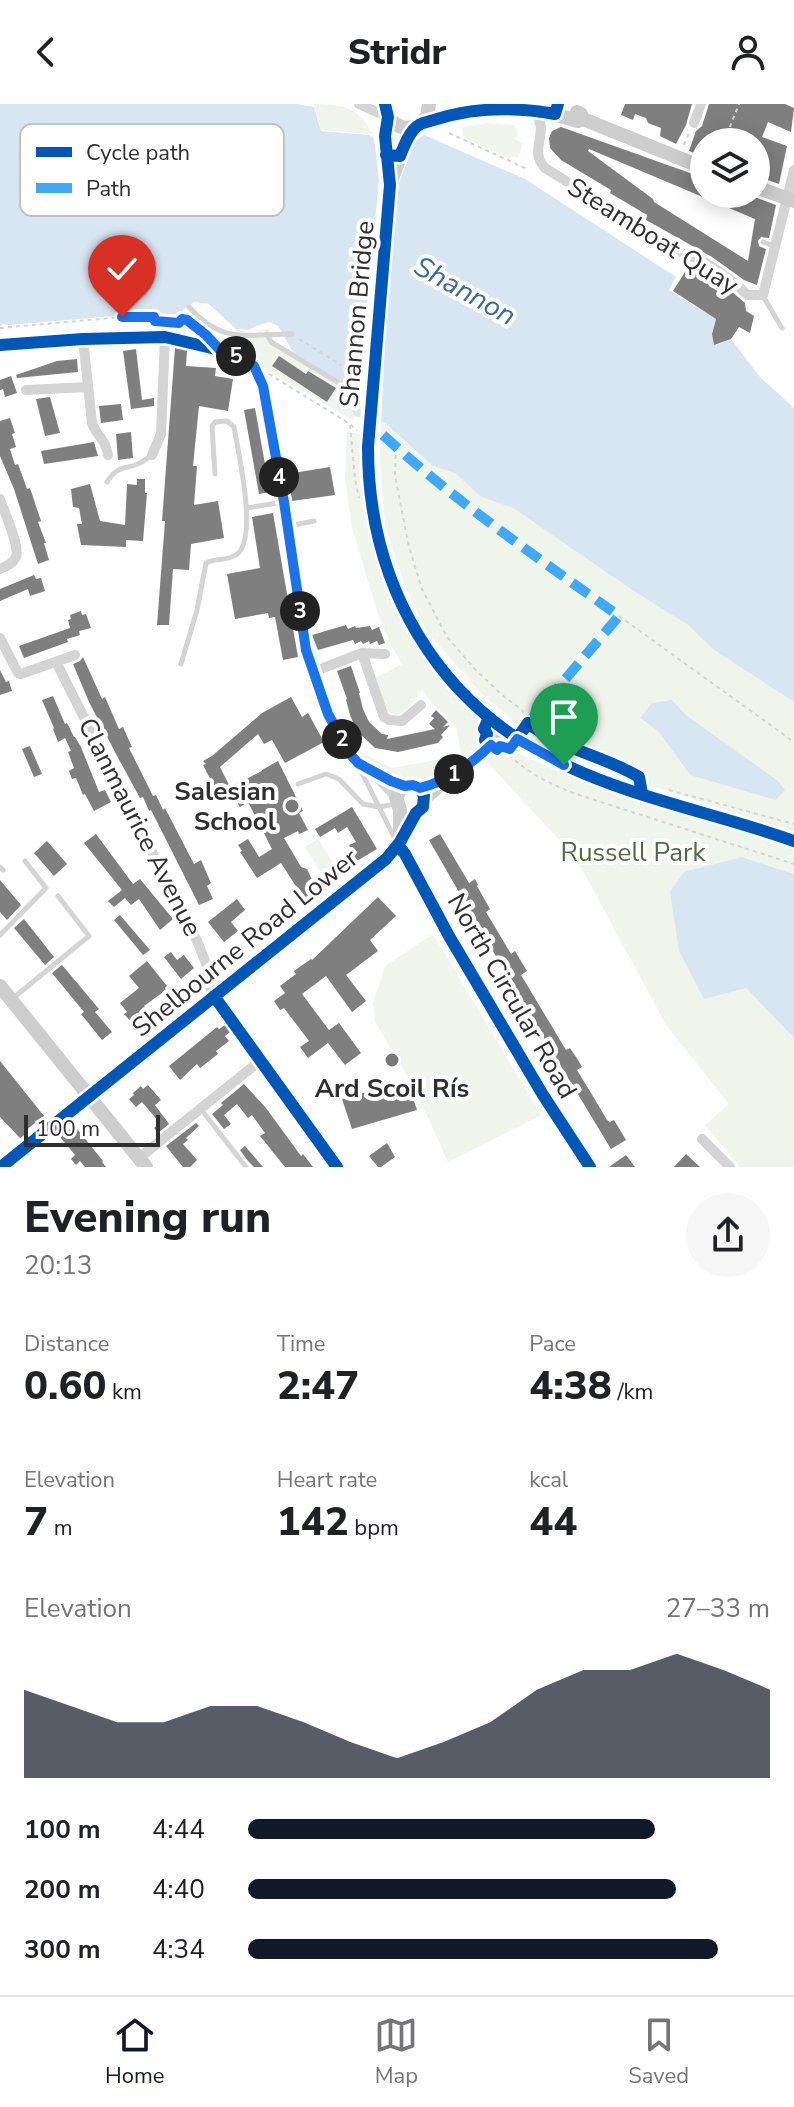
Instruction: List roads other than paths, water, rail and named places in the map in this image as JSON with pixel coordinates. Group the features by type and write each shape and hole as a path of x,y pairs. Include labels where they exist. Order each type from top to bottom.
{"main road":[{"path":"390,185 407,139 427,116 429,104"},
{"path":"551,104 581,114 583,119"},
{"path":"387,110 393,123 403,127 456,113 496,109 534,110 578,121 583,119 690,162"},
{"path":"387,110 385,136 390,185"},
{"name":"Shannon Bridge","path":"390,185 365,441 371,505 384,562 413,627 433,659 459,690 517,739 564,765 641,782 790,840"},
{"path":"770,192 791,200"},
{"path":"399,844 407,797 442,783 476,759 504,730"},
{"name":"Shelbourne Road Lower","path":"1,1167 386,859 423,807 407,797"},
{"path":"0,986 142,1162"}],"street":[{"path":"359,104 387,110"},
{"path":"694,123 701,104"},
{"name":"Steamboat Quay","path":"534,110 542,127 537,151 539,162 545,168 682,253 693,256 739,285 747,295 763,295"},
{"path":"763,295 791,200 794,170"},
{"path":"152,455 161,434 165,332"},
{"path":"0,345 165,332 241,358 254,366 263,386 306,650 313,672 328,714 350,754 407,797"},
{"path":"83,339 93,427 104,439 108,455"},
{"path":"26,390 88,387"},
{"path":"0,499 17,548 15,559 0,569"},
{"path":"0,638 18,673 75,655"},
{"path":"313,672 362,653 385,654"},
{"path":"362,653 384,717 402,721 421,705"},
{"name":"Clanmaurice Avenue","path":"56,662 198,943 214,996"},
{"name":"North Circular Road","path":"399,844 449,936 590,1167"},
{"path":"214,996 337,1167"},
{"path":"142,1162 200,1107 260,1061"},
{"path":"702,1139 730,1167"}],"lane":[{"path":"763,242 775,247"},
{"path":"763,295 782,328"},
{"path":"189,307 211,327 225,334 292,334"},
{"path":"220,350 225,334"},
{"path":"267,334 271,342 344,386 356,368"},
{"path":"181,664 197,610 204,567 208,561 233,557 243,544 247,508 234,427 227,421 215,422 212,426 215,474"},
{"path":"107,482 119,468 139,463 152,455"},
{"path":"247,508 284,502"},
{"path":"288,526 314,521"},
{"path":"358,763 399,844"},
{"path":"298,784 326,774 339,779 363,804 379,807 407,797"},
{"path":"0,935 46,888 25,861"},
{"path":"11,999 89,936 58,896"},
{"path":"200,1107 246,1167"}],"water":[{"name":"Shannon","path":"0,104 297,104 314,107 321,131 369,135 373,137 375,145 410,152 415,141 424,135 525,179 676,277 669,290 716,319 712,334 714,344 731,339 760,377 794,408 794,702 714,650 688,625 513,508 481,497 455,473 433,466 385,423 354,416 347,386 293,352 278,326 269,322 249,330 236,329 209,304 194,302 178,314 138,314 0,326"},
{"path":"672,700 687,716 778,781 785,790 776,800 690,775 658,731 640,718 652,703"},
{"path":"742,857 794,874 794,1038 746,988 704,999 679,951 670,892 684,872"}],"place":[{"name":"Salesian School","path":"292,806"},
{"name":"Ard Scoil Rís","path":"392,1060"}],"park label":[{"name":"Russell Park","path":"633,852"}]}
